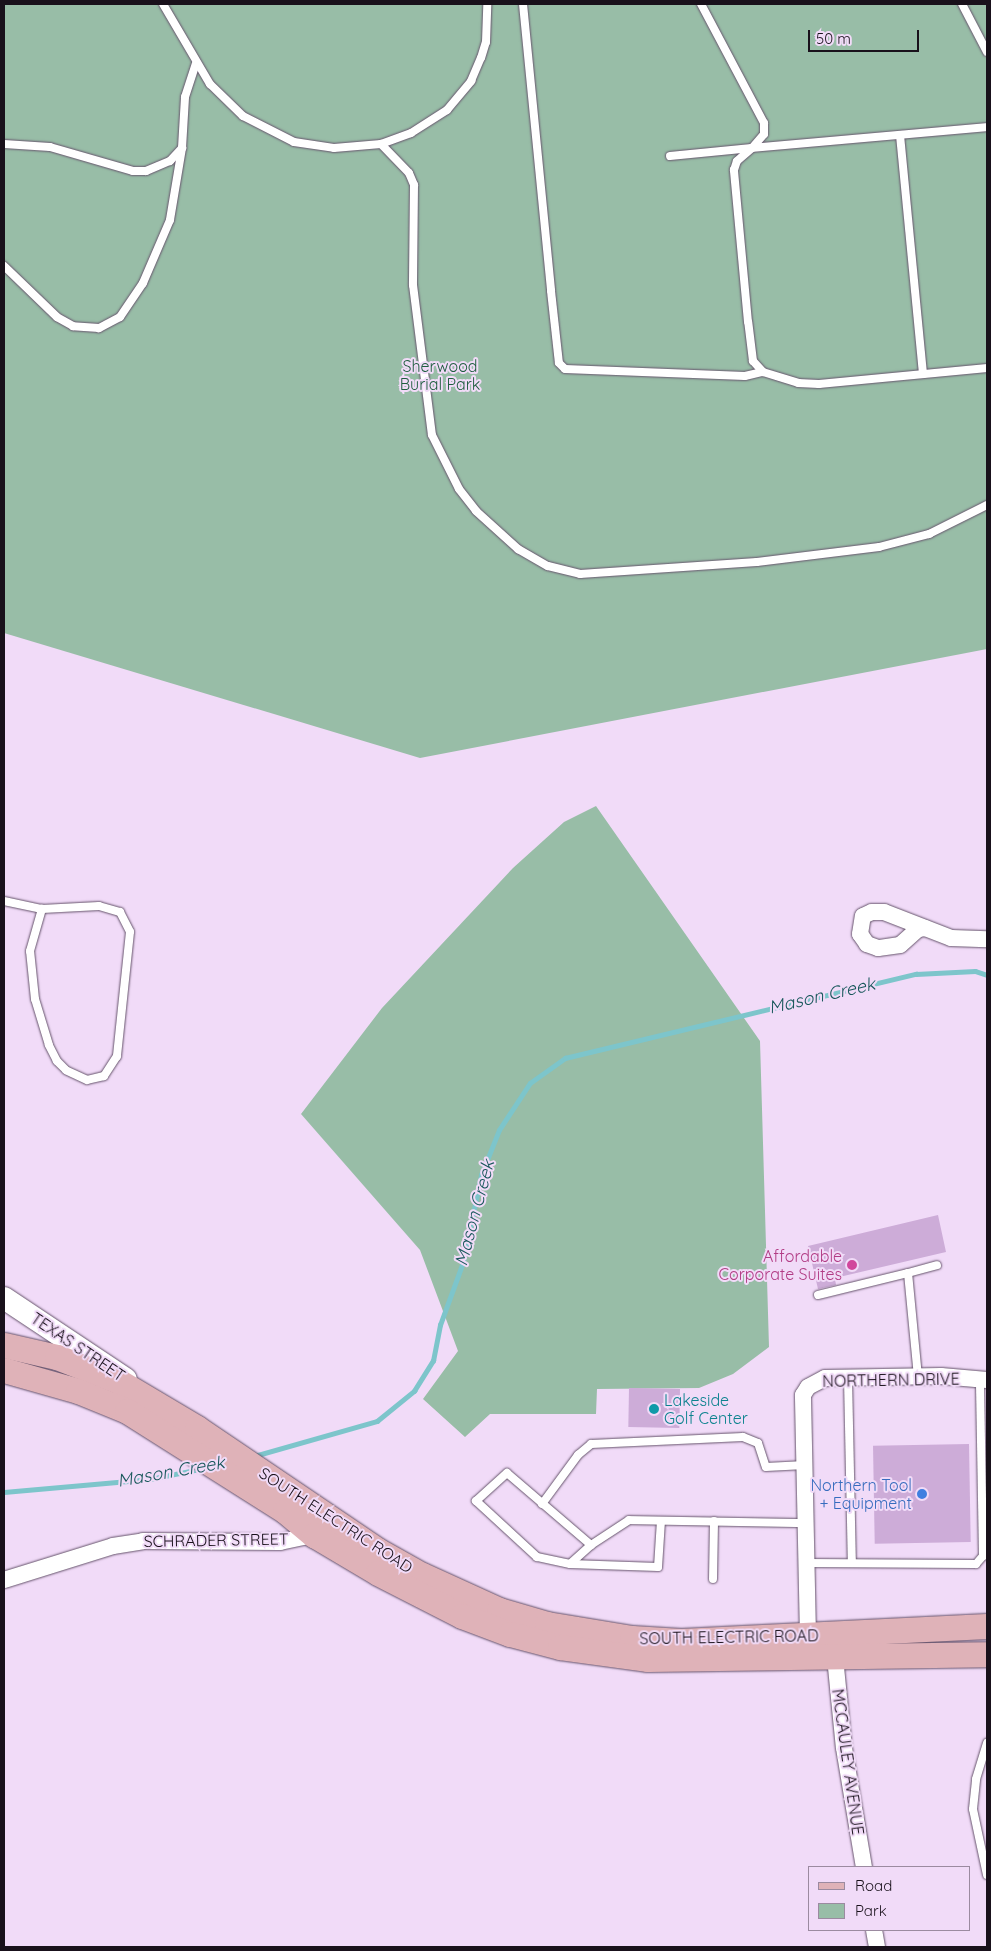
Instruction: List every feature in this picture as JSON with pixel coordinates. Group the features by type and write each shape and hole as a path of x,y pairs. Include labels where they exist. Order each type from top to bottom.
{"main road":[{"name":"TEXAS STREET","path":"4,1298 108,1365 150,1398"},
{"name":"SOUTH ELECTRIC ROAD","path":"4,1345 56,1357 95,1370 150,1398 377,1550 429,1579 499,1610 547,1624 652,1639 808,1636 987,1626"},
{"name":"SOUTH ELECTRIC ROAD","path":"4,1370 78,1390 127,1411 285,1511 314,1535 419,1596 462,1616 560,1647 648,1659 987,1654"}],"street":[{"path":"925,928 951,938 987,939"},
{"name":"NORTHERN DRIVE","path":"808,1636 803,1395 816,1381 848,1378 918,1377 983,1379"},
{"name":"SCHRADER STREET","path":"4,1580 113,1546 143,1541 280,1542 314,1535"},
{"name":"MCCAULEY AVENUE","path":"836,1657 844,1748 864,1866"},
{"path":"874,1931 877,1947"}],"lane":[{"path":"163,4 196,64 226,102 262,128 311,146 334,148 381,144 430,123 461,95 484,50 487,4"},
{"path":"523,4 559,363 572,371 746,376 763,372"},
{"path":"701,4 764,123 764,134 737,161 734,170 753,361 763,372 798,383 819,384 987,368"},
{"path":"962,4 987,52"},
{"path":"4,266 57,317 73,326 99,328 120,317 143,282 170,220 182,148 185,97 196,64"},
{"path":"670,156 987,127"},
{"path":"900,135 923,374"},
{"path":"4,144 50,147 133,171 146,171 170,161 182,148"},
{"path":"381,144 409,173 414,185 413,286 432,435 459,489 476,512 518,549 548,566 580,574 757,562 879,547 929,534 987,505"},
{"path":"4,902 42,910 105,906 120,912 126,920 129,940 117,1056 104,1076 97,1079 87,1080 66,1070 49,1045 32,978 30,951 42,910"},
{"path":"818,1295 908,1274 936,1265"},
{"path":"908,1274 918,1377"},
{"path":"848,1378 852,1563"},
{"path":"806,1562 976,1564 983,1556 983,1379"},
{"path":"542,1504 578,1455 591,1444 744,1437 758,1443 766,1467 805,1465"},
{"path":"591,1545 508,1473 476,1501 537,1556 570,1564 658,1566 661,1521"},
{"path":"570,1564 591,1545 629,1520 806,1523"},
{"path":"712,1579 714,1521"},
{"path":"987,1743 976,1779 973,1809 987,1875"}],"green space":[{"name":"Sherwood Burial Park","path":"4,4 987,4 987,649 420,758 4,633"},
{"path":"596,806 760,1041 769,1347 733,1374 699,1388 597,1389 596,1414 490,1414 465,1437 423,1399 458,1351 420,1250 301,1114 382,1008 513,868 564,822"}],"building":[{"name":"Affordable Corporate Suites","path":"938,1215 946,1252 835,1278 836,1285 818,1289 808,1246"},
{"name":"Lakeside Golf Center","path":"629,1388 680,1389 679,1428 628,1427"},
{"name":"Northern Tool + Equipment","path":"969,1444 971,1542 875,1544 873,1446"}],"waterway":[{"name":"Mason Creek","path":"254,1456 377,1421 414,1391 433,1361 440,1325 463,1262 481,1175 499,1130 530,1083 565,1058 916,974 975,971 987,975"},
{"name":"Mason Creek","path":"4,1492 150,1479 200,1469"}],"place":[{"name":"Affordable Corporate Suites","path":"852,1265"},
{"name":"Lakeside Golf Center","path":"654,1409"},
{"name":"Northern Tool + Equipment","path":"922,1494"}]}
